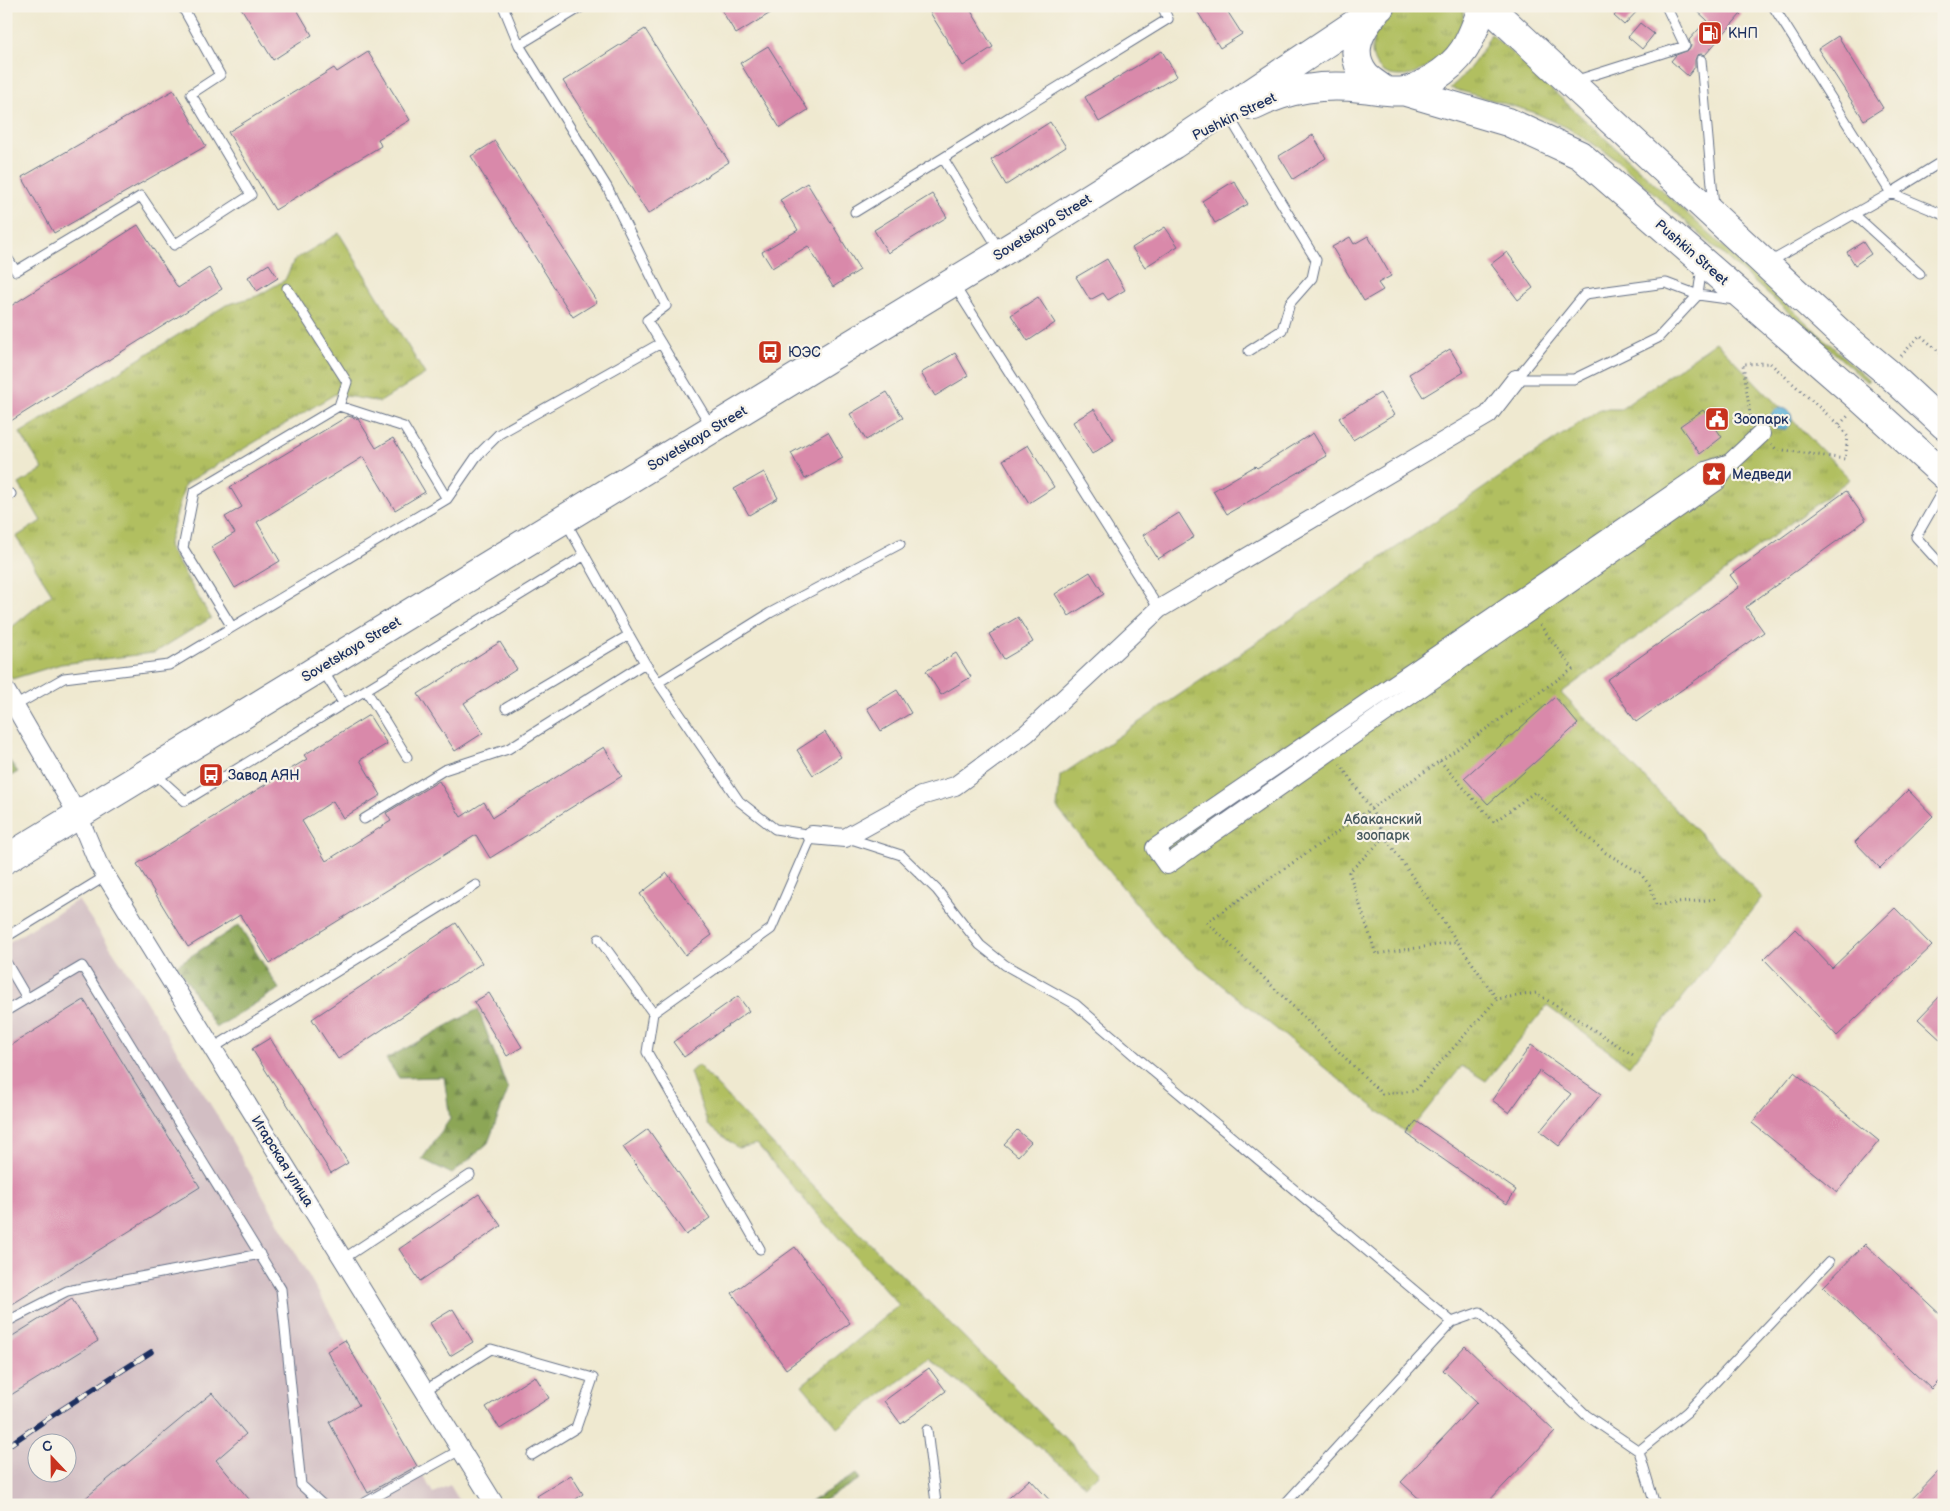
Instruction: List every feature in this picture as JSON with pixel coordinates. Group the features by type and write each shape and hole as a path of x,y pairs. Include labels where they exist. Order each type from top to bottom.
{"main road":[{"path":"1381,7 1363,26 1356,46 1357,59 1365,75 1394,91 1419,86 1449,69 1465,50 1483,6"},
{"path":"1488,6 1766,264 1944,425"},
{"path":"1512,6 1516,15 1570,82"},
{"name":"Sovetskaya Street","path":"6,858 1001,253 1173,145 1381,7"},
{"name":"Pushkin Street","path":"1173,145 1284,92 1309,87 1340,86 1394,91 1508,122 1580,155 1862,400 1944,476"}],"street":[{"path":"812,836 845,838 920,796 955,786 1027,733 1159,609 1488,415 1516,379"},
{"path":"1730,463 1706,471 1155,848 1167,865 1718,481 1730,463 1761,434"},
{"name":"Игарская улица","path":"6,691 11,709 78,815 98,863 495,1505"}],"lane":[{"path":"6,256 16,271 141,196 174,245 251,195 191,94 220,75 182,6"},
{"path":"503,6 519,46 607,187 666,306 647,320 712,428"},
{"path":"519,46 583,6"},
{"path":"855,212 1168,19 1162,6"},
{"path":"1570,82 1685,46 1666,6"},
{"path":"1773,6 1891,193 1944,215"},
{"path":"1701,60 1714,215"},
{"path":"1230,118 1316,260 1312,278 1290,303 1282,330 1249,352"},
{"path":"943,158 1001,253"},
{"path":"1766,264 1856,215 1941,162 1944,158"},
{"path":"1856,215 1920,274"},
{"path":"1516,379 1574,379 1658,338 1698,295 1702,262"},
{"path":"953,282 1159,609"},
{"path":"1516,379 1585,294 1666,283 1698,295 1748,301"},
{"path":"232,628 183,548 194,492 339,406 347,382 286,288"},
{"path":"11,709 64,678 168,665 446,499 476,458 498,434 661,343"},
{"path":"339,406 404,427 446,499"},
{"path":"1944,488 1916,537 1944,568"},
{"path":"565,519 646,663 738,801 775,829 812,836 771,929 653,1013"},
{"path":"660,682 770,613 900,544"},
{"path":"151,769 185,801 584,555"},
{"path":"506,708 629,635"},
{"path":"364,819 444,770 508,749 646,663"},
{"path":"320,667 343,703"},
{"path":"366,690 407,757"},
{"path":"845,838 901,855 938,890 980,945 1005,965 1076,1004 1141,1061 1452,1322"},
{"path":"6,937 106,876"},
{"path":"213,1048 476,885"},
{"path":"599,939 653,1013 647,1052 760,1250"},
{"path":"6,962 27,998"},
{"path":"6,1011 82,966 281,1289 301,1485 323,1505"},
{"path":"343,1259 470,1175"},
{"path":"6,1322 67,1291 260,1254"},
{"path":"1639,1451 1687,1412 1829,1262"},
{"path":"1284,1505 1452,1322 1480,1312 1586,1415 1639,1451 1656,1505"},
{"path":"424,1391 491,1349 593,1378 576,1428 532,1455"},
{"path":"928,1430 936,1504"},
{"path":"361,1505 460,1450"}],"path":[{"path":"1900,357 1920,335 1944,356"},
{"path":"1770,363 1839,425 1848,437 1845,459 1776,449 1751,423 1743,364 1770,363"},
{"path":"1839,425 1848,416"},
{"path":"1530,612 1573,669 1207,922 1382,1094 1415,1092 1497,999 1536,992 1632,1055"},
{"path":"1330,751 1371,808 1385,837 1497,999"},
{"path":"1440,761 1494,822 1535,792 1606,853 1640,873 1651,887 1656,906 1718,899"},
{"path":"1385,837 1349,872 1376,954 1458,942"}],"shaded area":[{"path":"78,900 132,979 217,1115 433,1493 450,1485 462,1505 6,1505 6,944"}],"green space":[{"path":"1404,6 1461,6 1464,17 1463,29 1457,45 1432,64 1411,75 1391,75 1379,68 1375,62 1372,48 1373,40 1381,24"},
{"path":"1491,34 1869,380 1867,382 1613,157 1570,129 1533,112 1450,88 1474,63"},
{"path":"339,233 425,374 380,402 335,394 185,484 168,546 211,618 154,653 61,664 12,679 6,668 6,632 52,594 16,537 41,521 19,484 43,469 20,433 226,305 257,296 285,280 294,260"},
{"name":"Абаканский зоопарк","path":"1716,342 1850,479 1561,693 1762,897 1629,1066 1547,1006 1486,1081 1462,1066 1407,1134 1168,942 1057,808 1060,776 1600,409 1621,409"},
{"path":"6,756 18,772 6,779"},
{"path":"239,925 279,989 216,1028 177,965"},
{"path":"478,1009 508,1090 488,1143 452,1174 422,1159 450,1119 444,1077 399,1078 386,1059"},
{"path":"698,1065 846,1220 1099,1473 1086,1486 929,1358 838,1428 802,1385 899,1305 757,1144 738,1148 708,1125 690,1072"},
{"path":"856,1474 860,1479 816,1505 805,1505"}],"water":[{"path":"1781,408 1791,415 1792,419 1785,429 1781,430 1771,423 1770,419 1777,409"}],"building":[{"path":"240,6 295,6 312,35 273,60"},
{"path":"719,6 782,6 736,34"},
{"path":"926,6 968,6 993,47 963,66"},
{"path":"1194,6 1224,6 1242,34 1220,48"},
{"path":"1623,6 1642,6 1624,25 1614,16"},
{"name":"КНП","path":"1692,6 1732,6 1741,14 1705,55 1697,55 1695,67 1688,76 1671,61 1676,55 1689,50 1691,46 1689,40 1707,20"},
{"path":"1640,23 1654,34 1642,49 1628,37"},
{"path":"645,29 729,162 648,214 563,81"},
{"path":"1838,36 1883,108 1864,120 1818,49"},
{"path":"768,46 808,110 780,128 740,63"},
{"path":"1162,51 1177,76 1099,122 1085,97"},
{"path":"368,52 410,120 378,139 381,146 275,210 228,132 334,68 337,72"},
{"path":"174,90 206,146 54,233 22,177"},
{"path":"1050,122 1066,147 1006,185 991,160"},
{"path":"1313,135 1326,158 1293,179 1279,156"},
{"path":"495,141 597,302 573,317 471,156"},
{"path":"1234,181 1248,204 1215,223 1202,201"},
{"path":"807,183 860,270 833,287 808,246 772,268 762,252 798,230 780,200"},
{"path":"932,194 947,217 888,253 874,230"},
{"path":"138,225 178,288 209,268 222,289 6,424 6,309"},
{"path":"1165,227 1178,246 1145,267 1132,248"},
{"path":"1368,236 1391,276 1378,283 1383,290 1364,301 1332,247 1350,237 1354,244"},
{"path":"1863,242 1871,254 1855,265 1847,252"},
{"path":"1507,252 1533,288 1518,300 1491,264"},
{"path":"1107,259 1125,290 1108,300 1103,293 1090,300 1076,277"},
{"path":"269,264 278,278 257,291 248,277"},
{"path":"1038,297 1055,323 1028,341 1011,315"},
{"path":"1450,349 1464,372 1423,397 1409,374"},
{"path":"955,353 968,376 935,396 921,373"},
{"path":"887,392 903,418 866,440 850,414"},
{"path":"1380,393 1394,415 1353,440 1339,418"},
{"path":"1094,409 1114,440 1092,454 1073,422"},
{"path":"1703,410 1722,437 1700,454 1680,426"},
{"path":"348,416 358,419 376,448 393,438 425,492 395,510 363,457 257,522 280,561 235,588 211,547 235,533 225,517 242,507 230,487"},
{"path":"828,432 843,458 805,479 791,453"},
{"path":"1313,433 1327,456 1227,514 1213,491 1255,466 1257,468"},
{"path":"1028,445 1054,487 1029,503 1003,460"},
{"path":"764,472 778,498 749,515 734,489"},
{"path":"1846,491 1866,520 1746,607 1764,632 1636,722 1607,680 1739,587 1730,575"},
{"path":"1179,513 1194,537 1158,559 1143,535"},
{"path":"1090,572 1104,594 1069,616 1055,594"},
{"path":"1018,617 1033,642 1004,659 989,634"},
{"path":"500,642 517,669 464,703 483,733 455,751 418,694"},
{"path":"956,653 971,677 941,695 926,671"},
{"path":"897,690 911,713 881,731 867,708"},
{"path":"1555,697 1578,724 1488,804 1464,778"},
{"path":"369,715 387,744 360,760 381,795 343,818 333,801 302,821 326,861 391,821 386,813 439,781 461,817 484,802 493,817 604,747 622,776 490,858 476,835 270,963 240,915 188,947 137,864 307,759 304,755"},
{"path":"825,732 841,757 813,775 797,750"},
{"path":"1908,790 1933,816 1880,868 1855,842"},
{"path":"667,873 712,935 685,955 640,894"},
{"path":"1895,908 1932,946 1837,1036 1764,959 1795,929 1832,968"},
{"path":"456,923 482,963 338,1059 312,1019"},
{"path":"1944,992 1944,1043 1918,1019"},
{"path":"489,993 522,1047 507,1056 474,1002"},
{"path":"738,996 749,1011 684,1057 673,1042"},
{"path":"84,1000 200,1187 6,1308 6,1048"},
{"path":"270,1038 348,1163 331,1173 252,1049"},
{"path":"1531,1045 1601,1094 1559,1146 1540,1131 1571,1094 1539,1071 1509,1113 1492,1100"},
{"path":"1794,1072 1879,1141 1837,1192 1752,1123"},
{"path":"1416,1121 1516,1190 1507,1204 1407,1134"},
{"path":"648,1129 710,1218 686,1235 623,1147"},
{"path":"1017,1130 1031,1142 1018,1156 1004,1144"},
{"path":"479,1194 501,1226 420,1281 399,1249"},
{"path":"1865,1244 1944,1318 1944,1376 1931,1389 1823,1287"},
{"path":"795,1247 850,1323 786,1369 732,1293"},
{"path":"72,1299 98,1341 6,1398 6,1340"},
{"path":"453,1309 473,1342 450,1356 430,1323"},
{"path":"345,1340 417,1466 368,1493 329,1422 359,1405 327,1351"},
{"path":"1465,1346 1555,1432 1485,1505 1426,1505 1401,1482 1477,1402 1443,1370"},
{"path":"929,1368 946,1391 901,1424 884,1401"},
{"path":"535,1376 549,1398 500,1429 486,1407"},
{"path":"212,1393 246,1434 216,1460 254,1505 77,1505"},
{"path":"1944,1466 1944,1505 1906,1505"},
{"path":"571,1475 583,1494 568,1505 542,1505 537,1496"},
{"path":"1030,1479 1054,1505 1001,1505"}],"railway":[{"path":"6,1447 151,1352"}],"place":[{"name":"КНП","path":"1710,33"},
{"name":"ЮЭС","path":"770,352"},
{"name":"Зоопарк","path":"1717,419"},
{"name":"Медведи","path":"1714,474"},
{"name":"Завод АЯН","path":"211,775"}]}
